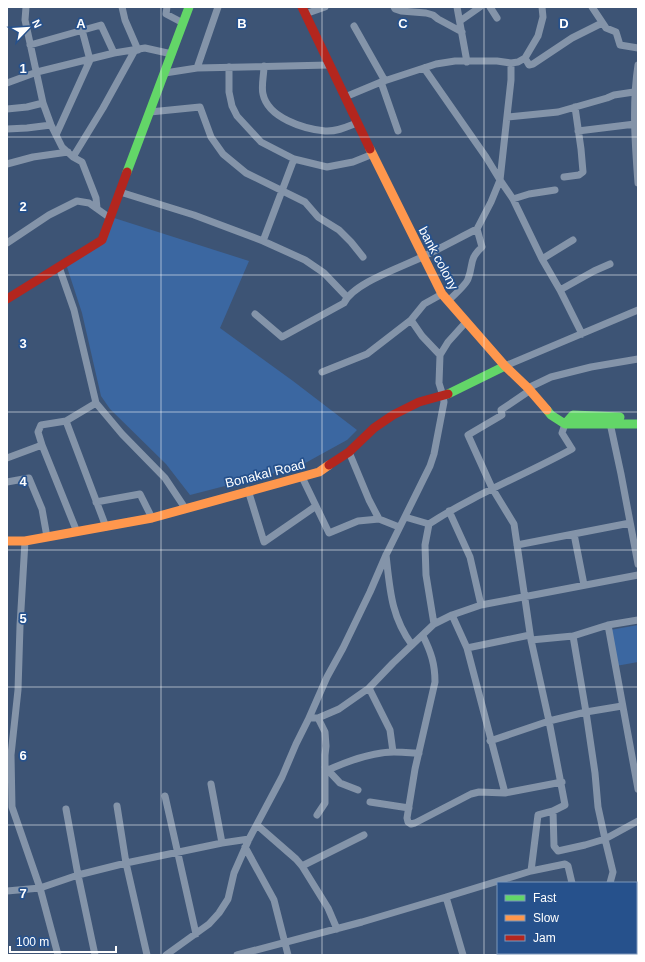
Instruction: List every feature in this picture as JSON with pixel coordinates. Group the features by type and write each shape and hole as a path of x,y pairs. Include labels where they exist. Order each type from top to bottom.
{"main road":[{"path":"7,299 102,240 189,7"},
{"name":"bank colony","path":"303,10 423,257 445,297 505,366 551,415 565,424"},
{"name":"Bonakal Road","path":"7,541 47,537 152,518 248,490 302,478 319,472 348,452 374,428 393,415 419,402 443,396 505,366"},
{"path":"565,424 574,415 638,418"},
{"path":"565,424 638,424"}],"street":[{"path":"26,7 25,20 30,45 43,102 51,125 62,147 70,155 82,162 96,198 97,208"},
{"path":"70,155 103,108 136,50 122,7"},
{"path":"167,7 166,14 183,23"},
{"path":"197,68 218,7"},
{"path":"303,10 325,7"},
{"path":"394,7 395,9 401,11 433,15 438,20 462,32"},
{"path":"457,7 467,62"},
{"path":"460,21 480,7"},
{"path":"490,7 497,18"},
{"path":"345,97 383,81 436,64 456,61 518,62 525,58 538,36 543,17 542,7"},
{"path":"592,7 606,28 616,32 620,45 638,48"},
{"path":"525,58 529,65 533,64 572,38 602,23"},
{"path":"30,45 100,25 114,53"},
{"path":"354,26 383,81 398,131"},
{"path":"56,136 90,60 82,30"},
{"path":"7,83 37,72 114,53 145,48 172,54"},
{"path":"255,314 282,337 344,303 347,298 372,280 423,257 478,229 500,180 511,80 511,63"},
{"path":"165,73 197,68 329,65"},
{"path":"638,65 634,92 638,183"},
{"path":"264,66 263,94 270,109 293,123 326,131 339,130 357,123"},
{"path":"229,67 229,92 232,106 237,116 261,142 294,159 327,167 353,162 373,154"},
{"path":"424,68 513,198 542,259 560,290 582,334"},
{"path":"507,117 558,112 614,95 634,92"},
{"path":"7,109 27,107 43,102"},
{"path":"150,112 200,107 211,137 223,154 246,173 305,202 318,217 338,230 351,242 363,257"},
{"path":"564,177 579,175 582,172 581,149 575,107"},
{"path":"578,131 635,124"},
{"path":"7,128 27,128 51,125"},
{"path":"7,164 33,157 70,155"},
{"path":"263,241 294,159"},
{"path":"513,198 554,190"},
{"path":"120,192 194,215 263,241 305,260 324,272 347,298"},
{"path":"7,243 49,215 77,201 89,203 110,218"},
{"path":"322,372 367,354 411,320 424,304 445,297 468,280 471,264 476,253 482,247 478,229"},
{"path":"542,259 572,240"},
{"path":"560,290 610,264"},
{"path":"59,267 74,310 96,404 122,434 165,478 185,508"},
{"path":"505,366 638,310"},
{"path":"411,320 422,336 440,355"},
{"path":"166,955 196,934 220,914 228,899 234,873 245,847 282,777 327,677 370,592 399,527 432,460 444,402 439,382 440,355 448,342 466,322"},
{"path":"532,871 538,815 553,811 565,805 562,782 531,638 514,524 492,488 468,435 502,415 501,410 528,390 551,377 591,367 638,359"},
{"path":"77,532 38,432 41,425 66,421 96,404"},
{"path":"66,421 106,527"},
{"path":"610,423 638,564"},
{"path":"434,624 426,575 425,546 429,524 449,511 492,488 542,465 572,449 562,433 565,424"},
{"path":"7,458 42,444"},
{"path":"348,452 379,519"},
{"path":"7,482 30,478 42,509 47,537"},
{"path":"302,478 330,533 358,521 379,519 399,527"},
{"path":"248,490 264,542 316,506"},
{"path":"96,502 140,494 152,518"},
{"path":"449,511 470,557 481,605"},
{"path":"405,517 429,524"},
{"path":"517,545 630,523"},
{"path":"574,534 584,585"},
{"path":"25,540 18,690 11,755 12,807 40,888 58,955"},
{"path":"386,555 394,612 403,633 412,645"},
{"path":"309,718 318,718 339,709 369,688 434,624 452,615 481,605 638,575"},
{"path":"452,615 467,648 490,741 505,793"},
{"path":"467,648 531,638 573,636 608,625 638,620"},
{"path":"608,625 638,789"},
{"path":"423,636 433,659 435,682 419,753 407,820 409,823 413,824 471,794 479,792 505,793 562,782"},
{"path":"573,636 595,773 598,807 604,839 614,872 610,882"},
{"path":"369,688 390,730 393,752"},
{"path":"490,741 549,721 586,712 622,706"},
{"path":"317,815 325,803 326,768 325,732 318,718"},
{"path":"326,768 365,756 393,752 419,753"},
{"path":"326,768 340,783 358,790"},
{"path":"211,784 222,843"},
{"path":"165,796 176,853 196,934"},
{"path":"370,802 409,808"},
{"path":"117,806 126,863 147,955"},
{"path":"66,809 95,955"},
{"path":"553,811 554,846 558,850 585,845 604,839 638,820"},
{"path":"257,825 302,866 328,908 337,929"},
{"path":"302,866 364,835"},
{"path":"7,891 40,888 78,875 126,863 222,843 249,839"},
{"path":"245,847 274,900 288,955"},
{"path":"511,880 532,871 565,864 568,866 572,882"},
{"path":"237,955 337,929 446,896 497,883"},
{"path":"446,896 463,955"}],"shaded area":[{"path":"111,217 249,261 220,328 357,430 347,440 298,467 190,495 166,464 110,409 101,396 82,313 66,264 102,240"},
{"path":"638,625 638,662 616,666 610,630"}],"traffic: fast":[{"path":"127,172 189,7"},
{"path":"448,394 505,366"},
{"path":"547,410 551,415 565,424 638,424"},
{"path":"565,424 573,415 620,417"}],"traffic: slow":[{"path":"370,149 442,294 505,366 528,388 547,410"},
{"path":"7,541 25,541 152,518 319,472 329,465"}],"traffic: jam":[{"path":"302,7 370,149"},
{"path":"7,299 102,240 127,172"},
{"path":"329,465 349,452 374,428 393,415 419,402 448,394"}]}
